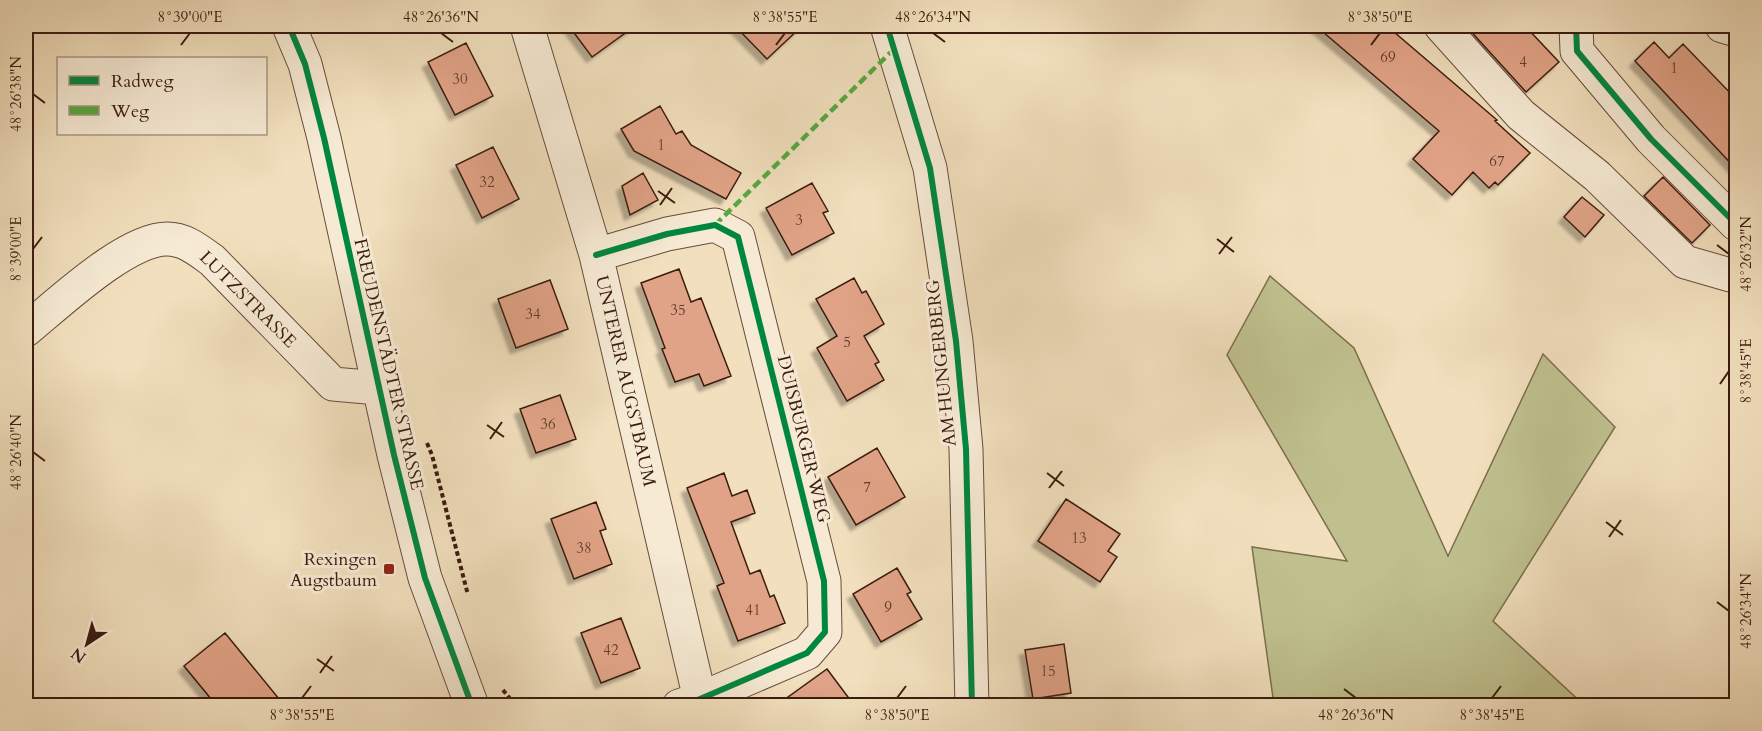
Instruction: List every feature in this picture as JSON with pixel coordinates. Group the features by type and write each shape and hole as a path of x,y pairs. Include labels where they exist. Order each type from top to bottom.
{"street":[{"name":"FREUDENSTÄDTER STRASSE","path":"289,26 305,64 324,138 378,388 425,578 472,705"},
{"name":"UNTERER AUGSTBAUM","path":"527,26 596,255 694,703"},
{"name":"AM HUNGERBERG","path":"887,26 930,168 956,341 966,449 972,705"},
{"path":"1441,26 1521,115 1598,176 1685,262 1730,275 1737,274"},
{"path":"1576,26 1577,51 1651,139 1737,224"},
{"path":"1722,26 1737,30"},
{"name":"DUISBURGER WEG","path":"596,255 667,234 715,225 738,237 824,580 825,632 807,654 694,703"},
{"name":"LUTZSTRASSE","path":"26,330 115,259 144,243 167,239 190,244 212,260 333,384 378,388"}],"green space":[{"path":"1270,276 1354,348 1448,556 1543,354 1615,427 1493,621 1584,705 1274,705 1252,547 1347,561 1227,355"}],"building":[{"path":"569,26 635,26 592,57"},
{"path":"735,26 802,26 767,59"},
{"path":"1316,26 1387,26 1497,120 1495,121 1530,153 1498,185 1495,182 1489,188 1473,172 1452,195 1413,159 1439,131"},
{"path":"1466,26 1525,26 1559,62 1526,92"},
{"path":"1654,42 1669,58 1683,44 1737,100 1737,170 1635,61"},
{"path":"466,43 493,96 455,115 428,62"},
{"path":"660,106 676,134 682,131 691,145 741,173 726,199 634,151 621,129"},
{"path":"493,147 519,199 482,218 456,165"},
{"path":"643,173 658,200 630,215 622,186"},
{"path":"1663,177 1710,225 1692,243 1644,196"},
{"path":"812,183 828,211 823,213 834,233 792,255 766,208"},
{"path":"1582,197 1604,215 1585,237 1564,217"},
{"path":"679,269 691,302 701,298 731,376 704,386 699,374 675,382 641,283"},
{"path":"854,278 862,293 866,291 884,324 864,336 879,362 875,364 884,380 847,401 817,348 837,336 816,299"},
{"path":"550,280 568,329 516,348 498,299"},
{"path":"560,395 576,439 536,453 520,409"},
{"path":"877,448 905,497 856,525 828,477"},
{"path":"724,473 732,496 747,490 755,513 731,522 750,574 760,570 770,597 774,595 785,623 738,641 717,586 724,583 687,488"},
{"path":"1066,499 1120,534 1108,551 1117,557 1100,582 1038,541"},
{"path":"596,502 606,529 600,531 612,564 574,579 551,519"},
{"path":"897,568 911,592 907,594 922,619 881,642 853,594"},
{"path":"621,618 640,668 601,683 581,633"},
{"path":"225,633 284,705 216,705 184,666"},
{"path":"1064,644 1071,693 1033,699 1025,650"},
{"path":"827,669 854,705 777,705"}],"marked path":[{"path":"715,225 894,49"}],"cycle path":[{"path":"289,26 305,64 324,138 394,455 425,578 472,706"},
{"path":"887,26 930,168 956,341 966,449 972,706"},
{"path":"1576,26 1577,51 1651,139 1736,224"},
{"path":"596,255 667,234 715,225 738,237 824,581 825,632 807,653 679,706"}],"place":[{"name":"Rexingen Augstbaum","path":"389,569"}]}
